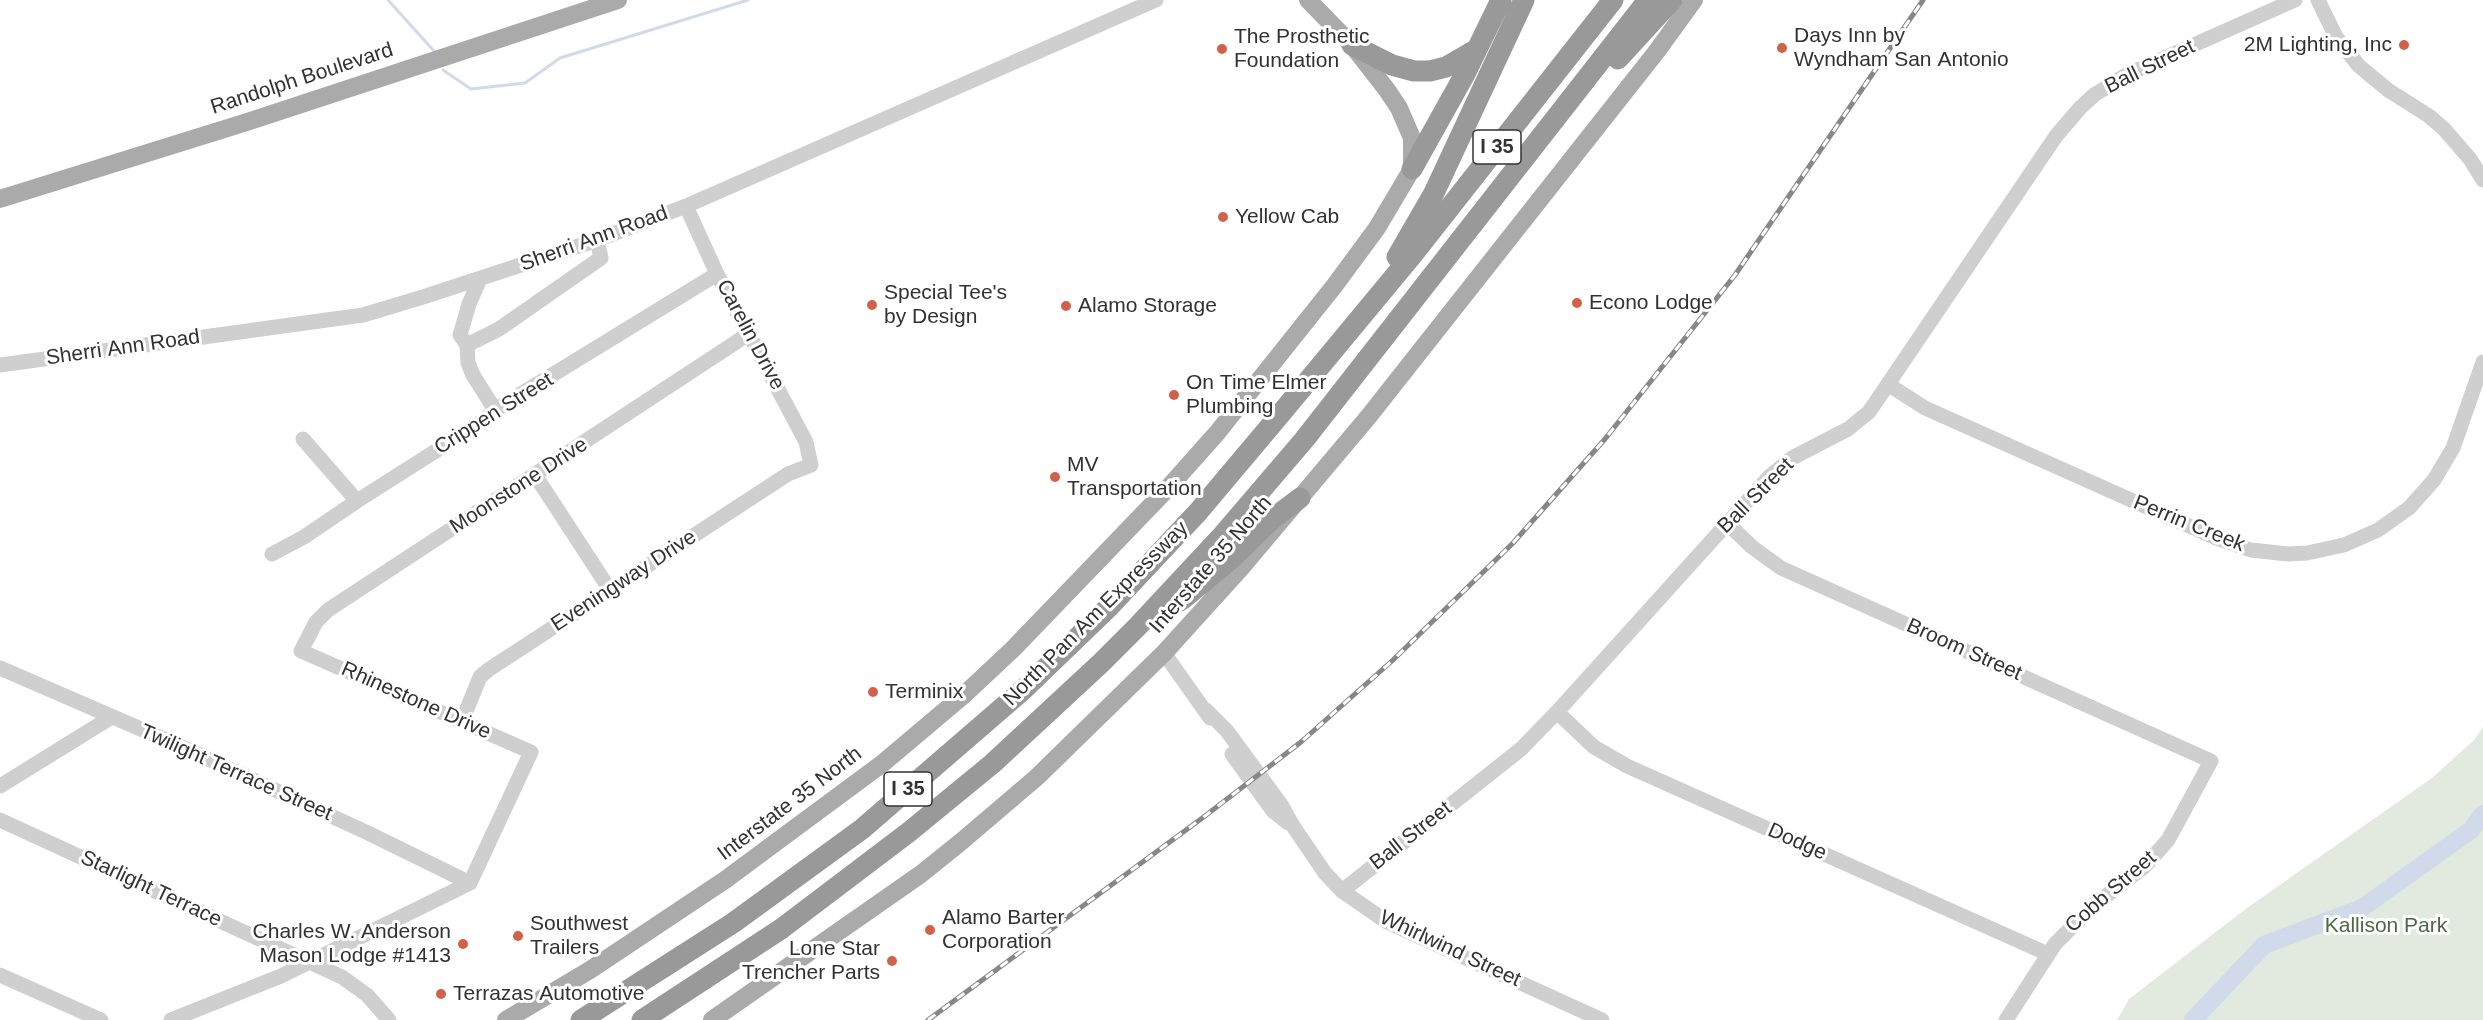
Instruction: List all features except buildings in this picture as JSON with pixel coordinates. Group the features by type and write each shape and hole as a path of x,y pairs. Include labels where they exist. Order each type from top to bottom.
{"highway":[{"path":"1413,169 1501,0"},
{"path":"1380,293 1397,257 1448,165 1524,0"},
{"name":"North Pan Am Expressway","path":"580,1020 733,923 862,829 1024,689 1108,608 1198,512 1380,293 1613,0"},
{"name":"North Pan Am Expressway","path":"642,1020 781,929 909,832 992,764 1138,626 1221,537 1304,440 1454,247 1656,4"},
{"path":"1352,45 1392,65 1414,71 1430,71 1446,67 1477,49"},
{"path":"1138,626 1183,599 1231,559 1271,520 1300,498"}],"main road":[{"name":"Randolph Boulevard","path":"0,199 247,122 618,0"},
{"path":"1308,0 1352,45 1387,90 1407,123 1412,138 1413,169"},
{"name":"Interstate 35 North","path":"712,1020 921,874 962,842 1036,777 1164,653 1369,416 1657,51 1694,0"},
{"name":"Interstate 35 North","path":"1657,51 1701,0"},
{"name":"Interstate 35 North","path":"506,1020 590,970 725,880 883,763 966,693 1013,649 1128,530 1217,433 1335,285 1377,228 1413,169"}],"street":[{"name":"Sherri Ann Road","path":"0,365 363,315 480,279 597,240 686,206 1156,0"},
{"name":"Ball Street","path":"1342,891 1521,749 1770,476 1792,458 1835,437 1869,412 2056,136 2080,108 2102,90 2126,75 2295,0"},
{"path":"2318,0 2336,37 2359,66 2388,90 2429,116 2444,129 2464,151 2483,180"},
{"name":"Carelin Drive","path":"686,206 717,274 806,442 811,465"},
{"path":"467,345 499,329 601,258 597,240"},
{"name":"Crippen Street","path":"272,554 304,537 483,422 495,410 717,274"},
{"path":"480,279 469,304 460,335 467,345 468,363 473,375 495,410"},
{"name":"Moonstone Drive","path":"301,651 316,622 328,609 750,333"},
{"name":"Perrin Creek","path":"1889,385 1925,408 2216,538 2251,550 2289,554 2326,550 2362,538 2394,520 2415,501 2434,480 2453,448 2483,362"},
{"path":"303,439 357,501"},
{"name":"Eveningway Drive","path":"462,722 480,677 788,474 811,465"},
{"path":"535,475 610,590"},
{"name":"Broom Street","path":"1727,523 1752,547 1781,568 2211,761"},
{"name":"Rhinestone Drive","path":"301,651 531,752 470,883"},
{"name":"Whirlwind Street","path":"1164,653 1206,710 1234,740 1282,806 1293,826 1329,877 1342,891 1387,922 1407,932 1602,1020"},
{"name":"Twilight Terrace Street","path":"0,668 110,718 180,746 470,883"},
{"name":"Dodge","path":"1557,712 1594,747 1627,766 2049,954"},
{"path":"0,786 110,718"},
{"name":"Cobb Street","path":"2006,1020 2055,944 2078,918 2128,881 2158,852 2177,825 2211,761"},
{"name":"Starlight Terrace","path":"0,820 342,978 367,995 389,1020"},
{"path":"171,1020 310,962 470,883"},
{"path":"0,975 101,1020"}],"green space":[{"name":"Kallison Park","path":"2483,727 2483,1020 2117,1020 2129,999 2247,908 2432,778 2475,739"}],"waterway":[{"path":"388,0 434,51"},
{"path":"443,70 471,89 525,83 560,58 748,0"},
{"path":"2193,1020 2264,945 2362,908 2471,830 2483,814"}],"railway":[{"path":"928,1020 1205,816 1301,742 1393,660 1513,543 1605,439 1735,275 1923,0"}],"place":[{"name":"2M Lighting, Inc","path":"2404,45"},
{"name":"Days Inn by Wyndham San Antonio","path":"1782,48"},
{"name":"The Prosthetic Foundation","path":"1222,49"},
{"name":"Yellow Cab","path":"1223,217"},
{"name":"Econo Lodge","path":"1577,303"},
{"name":"Special Tee's by Design","path":"872,305"},
{"name":"Alamo Storage","path":"1066,306"},
{"name":"On Time Elmer Plumbing","path":"1174,395"},
{"name":"MV Transportation","path":"1055,477"},
{"name":"Terminix","path":"873,692"},
{"name":"Alamo Barter Corporation","path":"930,930"},
{"name":"Southwest Trailers","path":"518,936"},
{"name":"Charles W. Anderson Mason Lodge #1413","path":"463,944"},
{"name":"Lone Star Trencher Parts","path":"892,961"},
{"name":"Terrazas Automotive","path":"441,994"}]}
